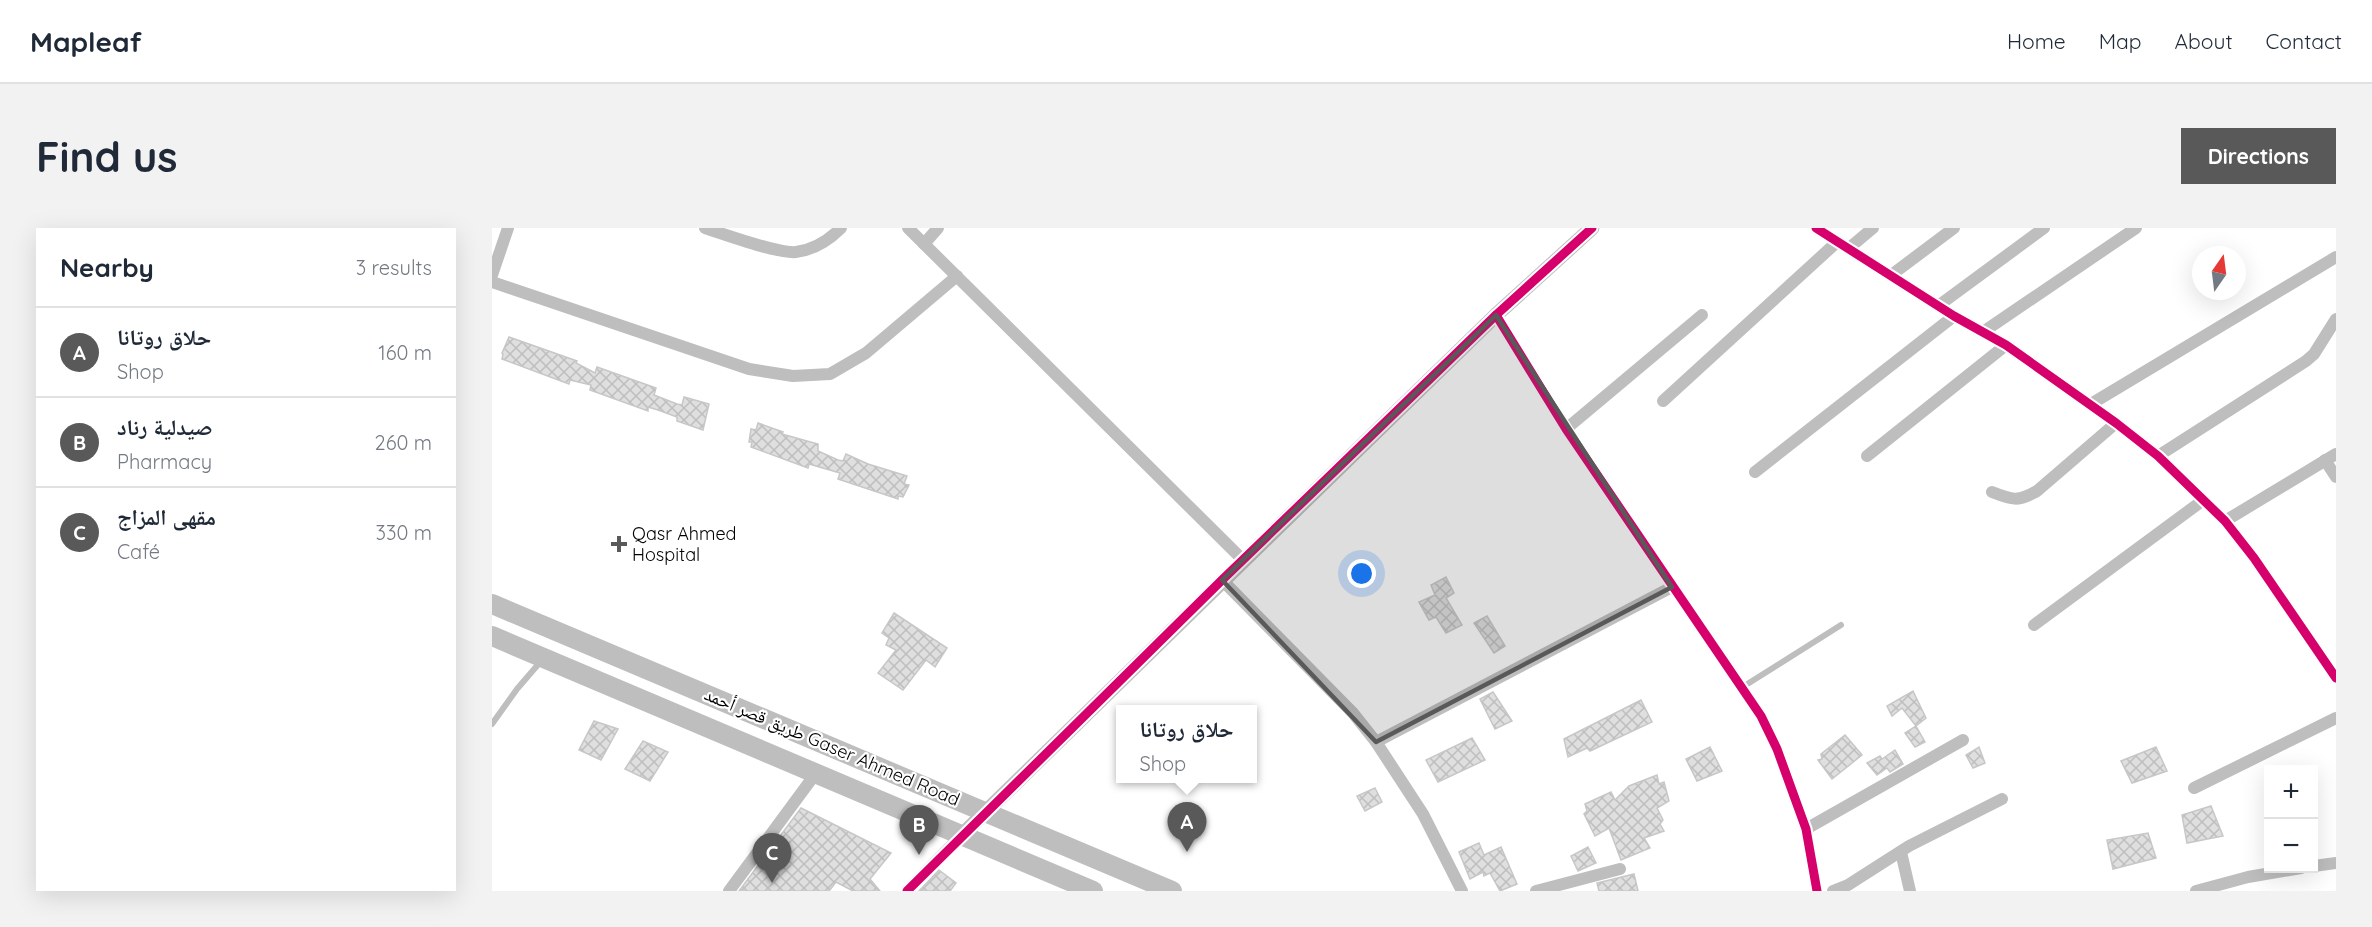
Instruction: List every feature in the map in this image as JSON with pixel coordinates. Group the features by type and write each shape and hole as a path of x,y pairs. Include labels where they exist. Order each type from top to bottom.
{"main road":[{"name":"طريق قصر أحمد Gaser Ahmed Road","path":"492,604 1172,891"},
{"name":"طريق قصر أحمد Gaser Ahmed Road","path":"492,636 1093,891"}],"street":[{"path":"492,275 508,228"},
{"path":"705,228 745,241 793,252 806,250 823,243 841,228"},
{"path":"908,228 1243,560"},
{"path":"924,244 938,228"},
{"path":"907,891 1222,580 1496,315 1592,228"},
{"path":"1816,228 1954,316 2006,345 2116,423 2158,456 2225,521 2254,558 2336,678"},
{"path":"1663,401 1842,246 1872,228"},
{"path":"1890,276 1954,228"},
{"path":"1938,306 2044,228"},
{"path":"1983,332 2136,228"},
{"path":"2091,405 2336,256"},
{"path":"492,282 749,369 793,376 830,374 866,353 957,276"},
{"path":"1496,315 1566,429 1761,716 1777,749 1806,829 1817,891"},
{"path":"1566,429 1702,315"},
{"path":"1755,472 1954,316"},
{"path":"2158,456 2306,362 2314,354 2336,319"},
{"path":"1867,456 2006,345"},
{"path":"1992,492 2008,498 2024,498 2037,490 2116,423"},
{"path":"2225,521 2330,457 2336,477"},
{"path":"2034,625 2202,501"},
{"path":"1222,580 1353,713 1376,742 1423,814 1462,891"},
{"path":"1376,742 1672,587"},
{"path":"2194,788 2336,718"},
{"path":"1806,829 1963,740"},
{"path":"729,891 816,773"},
{"path":"1833,891 1848,885 1901,852 2002,799"},
{"path":"1901,852 1910,891"},
{"path":"2318,865 2336,863"},
{"path":"1536,891 1620,869"},
{"path":"2196,891 2272,873"}],"lane":[{"path":"1741,688 1841,625"},
{"path":"492,724 510,697 544,657"}],"highlighted area":[{"path":"1496,315 1672,587 1376,742 1222,580"}],"building":[{"path":"509,337 577,361 576,363 595,373 597,367 656,388 654,395 677,404 682,405 684,397 709,404 703,430 677,421 677,417 658,410 648,407 648,411 590,390 591,385 570,380 569,384 502,359 502,353"},
{"path":"758,423 783,432 782,434 818,444 818,451 838,460 843,461 846,454 868,464 907,476 904,484 909,485 903,497 898,496 898,499 838,479 840,473 809,464 808,468 751,447 752,442 749,442 751,429 756,430"},
{"path":"1446,577 1454,593 1446,598 1462,625 1446,633 1436,617 1429,620 1419,602 1435,595 1431,585"},
{"path":"894,613 947,648 935,667 926,660 903,690 878,673 896,650 886,645 889,638 882,633"},
{"path":"1487,616 1505,646 1494,653 1474,623"},
{"path":"1913,691 1926,718 1916,726 1902,708 1892,716 1887,706"},
{"path":"1493,692 1512,721 1495,729 1480,699"},
{"path":"1641,700 1652,722 1590,751 1587,748 1568,757 1564,739"},
{"path":"594,721 618,729 601,760 579,750"},
{"path":"1916,726 1925,742 1915,747 1905,733"},
{"path":"1845,735 1862,755 1832,779 1818,760 1822,759 1821,754"},
{"path":"1472,738 1485,760 1438,782 1426,760"},
{"path":"643,741 668,752 650,781 625,769"},
{"path":"1710,747 1722,771 1697,781 1686,759"},
{"path":"1979,747 1985,763 1973,768 1966,755"},
{"path":"2156,747 2167,771 2132,783 2121,761"},
{"path":"1895,750 1903,764 1890,772 1887,768 1877,775 1867,763 1880,756 1882,759"},
{"path":"1657,775 1659,784 1664,782 1669,801 1657,808 1663,820 1660,824 1664,831 1644,838 1650,848 1621,860 1609,828 1595,836 1584,814 1587,811 1585,804 1611,792 1615,800 1629,786"},
{"path":"1375,788 1382,802 1365,811 1357,796"},
{"path":"2211,806 2223,836 2187,843 2182,815"},
{"path":"801,808 891,853 870,879 880,891 853,891 836,882 829,891 739,891"},
{"path":"2148,833 2156,858 2113,869 2107,840"},
{"path":"1479,843 1484,855 1501,847 1517,884 1500,891 1490,873 1484,876 1483,872 1470,879 1459,852"},
{"path":"1588,847 1596,863 1578,871 1571,856"},
{"path":"939,870 956,883 950,891 919,891"},
{"path":"1634,874 1638,891 1599,891 1597,883"}],"cycle path":[{"path":"907,891 1222,580 1496,315 1592,228"},
{"path":"1816,228 1954,316 2006,345 2116,423 2158,456 2225,521 2254,558 2336,678"},
{"path":"1496,315 1566,429 1761,716 1777,749 1806,829 1817,891"}],"place":[{"name":"Qasr Ahmed Hospital","path":"619,544"},
{"name":"حلاق روتانا","path":"1187,852"},
{"name":"صيدلية رناد","path":"919,855"},
{"name":"مقهى المزاج","path":"772,883"}]}
